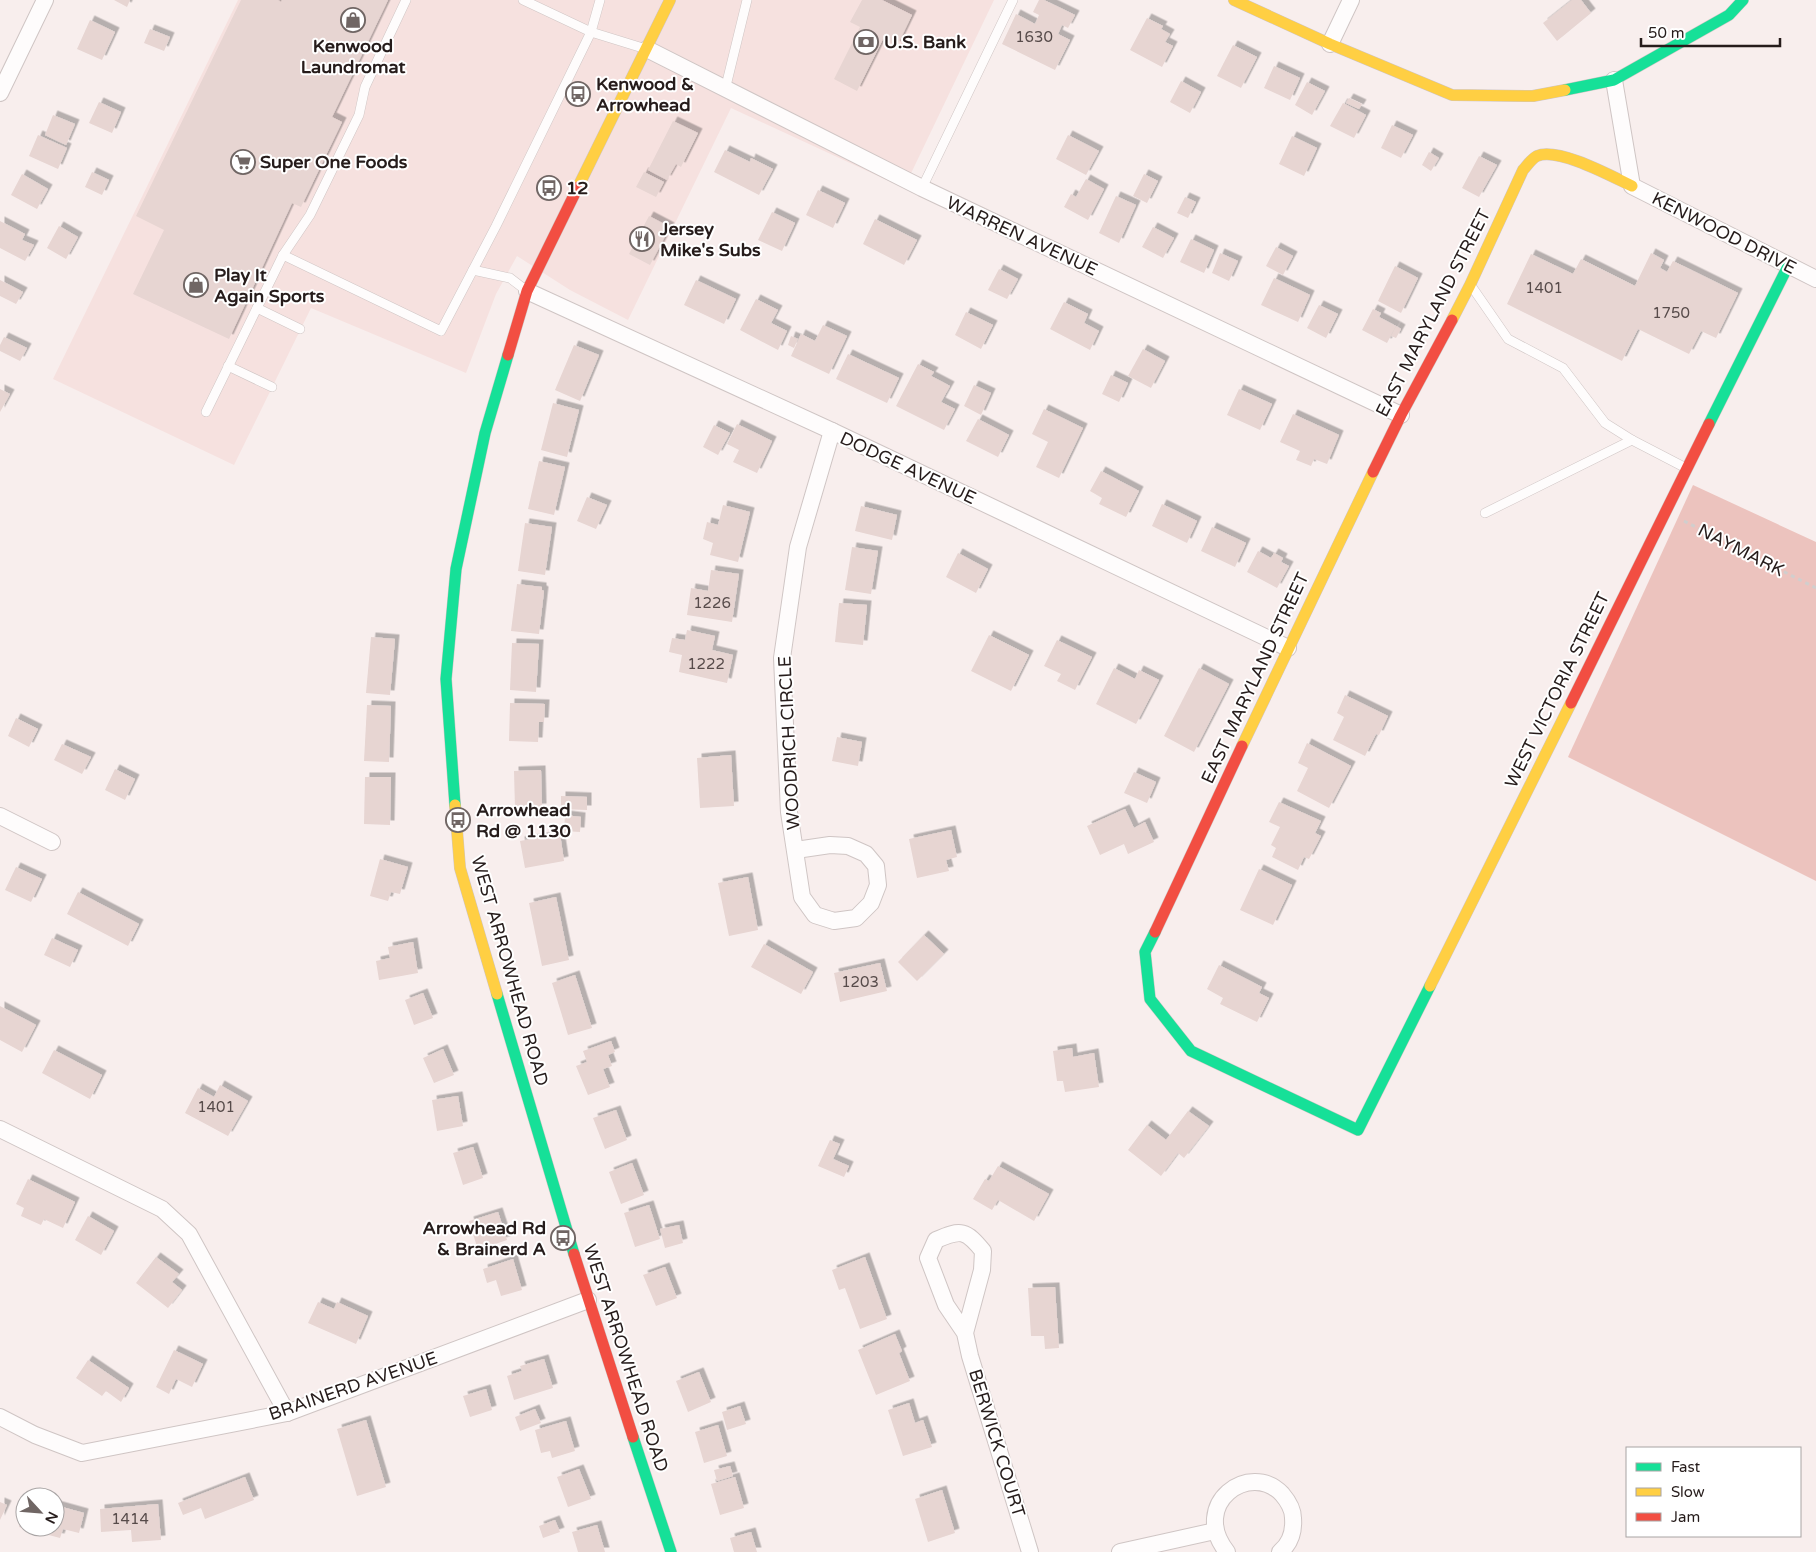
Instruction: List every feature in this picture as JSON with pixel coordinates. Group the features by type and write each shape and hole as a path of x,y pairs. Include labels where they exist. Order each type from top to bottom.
{"street":[{"path":"0,93 45,0"},
{"name":"WEST ARROWHEAD ROAD","path":"670,0 527,291 482,443 456,569 446,679 460,868 588,1300 671,1552"},
{"path":"1234,0 1330,44 1452,95 1534,96 1614,80 1729,15 1743,0"},
{"path":"1330,44 1352,0"},
{"name":"WARREN AVENUE","path":"647,49 922,188 1401,415"},
{"name":"KENWOOD DRIVE","path":"1614,80 1632,186"},
{"name":"KENWOOD DRIVE","path":"1536,156 1555,154 1576,161 1632,186 1816,279"},
{"name":"EAST MARYLAND STREET","path":"1358,1130 1191,1051 1150,999 1145,952 1288,648 1401,415 1470,285 1523,170 1536,156"},
{"name":"WEST VICTORIA STREET","path":"1358,1130 1788,266"},
{"name":"DODGE AVENUE","path":"527,291 832,431 1288,648"},
{"name":"WOODRICH CIRCLE","path":"796,850 830,844 848,846 866,854 876,866 878,885 871,903 856,918 834,921 816,915 802,897 789,812 782,658 798,547 832,431"},
{"path":"0,816 52,842"},
{"path":"0,1129 162,1209 189,1234 287,1413"},
{"name":"BERWICK COURT","path":"965,1333 982,1270 983,1251 971,1236 954,1232 936,1240 928,1258 946,1305 965,1333 970,1356 1030,1552"},
{"name":"BRAINERD AVENUE","path":"0,1418 35,1435 82,1453 287,1413 588,1300"},
{"path":"1227,1552 1219,1542 1215,1531 1214,1517 1218,1504 1227,1493 1239,1485 1252,1482 1266,1484 1288,1500 1293,1513 1294,1527 1290,1539 1280,1552"},
{"path":"1120,1552 1215,1531"}],"lane":[{"path":"206,412 283,256 310,216 359,114 365,88 406,0"},
{"path":"524,0 591,32 647,49"},
{"path":"283,256 441,330 496,226 591,32 600,0"},
{"path":"725,90 747,0"},
{"path":"922,188 1013,0"},
{"path":"473,270 510,278 527,291"},
{"path":"1470,285 1508,339 1563,368 1605,424 1687,468"},
{"path":"257,308 300,329"},
{"path":"228,366 272,387"},
{"path":"1486,513 1632,440"}],"path":[{"name":"NAYMARK","path":"1665,512 1816,588"}],"shaded area":[{"path":"238,0 994,0 904,188 731,108 628,320 570,290 517,256 496,294 466,373 311,308 234,465 53,379"},
{"path":"1693,485 1816,542 1816,881 1568,757"}],"building":[{"path":"114,0 130,0 127,7"},
{"name":"Super One Foods","path":"241,0 278,0 281,2 282,0 388,0 332,117 342,122 301,207 292,203 229,339 133,294 164,230 136,216"},
{"name":"U.S. Bank","path":"862,0 882,0 912,15 897,46 883,39 857,91 834,79 860,27 850,22"},
{"path":"1039,0 1044,0 1075,15 1068,28 1062,25 1058,34 1070,40 1055,70 1002,44 1016,14 1035,24 1039,15 1033,12"},
{"path":"1572,0 1581,0 1591,13 1557,41 1543,23"},
{"path":"1147,18 1163,26 1161,29 1170,34 1165,42 1173,46 1162,67 1130,50"},
{"path":"90,20 115,32 102,60 77,49"},
{"path":"150,29 170,37 164,51 144,43"},
{"path":"1233,45 1257,57 1241,88 1217,76"},
{"path":"1274,66 1300,78 1290,100 1264,88"},
{"path":"1181,81 1201,92 1190,113 1170,102"},
{"path":"1307,82 1325,91 1312,115 1295,105"},
{"path":"1349,98 1362,104 1359,109 1346,103"},
{"path":"99,102 121,112 112,133 89,123"},
{"path":"1343,103 1366,115 1354,138 1330,126"},
{"path":"53,115 75,124 66,145 45,135"},
{"path":"673,121 698,133 681,167 676,164 667,180 648,170"},
{"path":"1392,125 1413,135 1401,158 1381,148"},
{"path":"38,135 67,148 58,169 29,156"},
{"path":"1068,135 1099,151 1086,175 1056,159"},
{"path":"1292,136 1317,148 1304,176 1279,164"},
{"path":"725,150 750,162 751,158 773,169 759,195 714,172"},
{"path":"1429,152 1439,158 1431,171 1422,165"},
{"path":"1479,156 1497,165 1479,197 1462,188"},
{"path":"92,172 109,180 102,195 85,187"},
{"path":"644,172 664,182 656,197 636,187"},
{"path":"22,174 48,189 37,209 11,195"},
{"path":"1144,174 1158,181 1147,203 1133,196"},
{"path":"1086,179 1104,189 1088,220 1064,207 1071,194 1076,197"},
{"path":"818,190 845,203 833,228 806,215"},
{"path":"1116,196 1136,205 1119,243 1099,233"},
{"path":"1185,197 1196,202 1188,218 1177,213"},
{"path":"772,212 795,223 782,251 758,240"},
{"path":"649,216 670,227 650,265 629,254"},
{"path":"875,219 917,240 904,265 863,244"},
{"path":"0,221 25,234 22,240 34,245 25,261 0,248"},
{"path":"59,226 78,237 66,259 47,248"},
{"path":"1153,227 1174,238 1163,258 1142,247"},
{"path":"1191,239 1214,250 1204,273 1180,262"},
{"path":"1276,247 1293,256 1283,275 1266,266"},
{"path":"1220,253 1238,261 1229,281 1212,273"},
{"path":"1651,253 1664,260 1660,268 1667,272 1673,261 1738,293 1716,338 1701,331 1689,354 1638,329 1622,361 1507,304 1531,254 1573,274 1581,259 1635,286"},
{"path":"1395,266 1418,278 1401,313 1378,301"},
{"path":"999,269 1018,279 1007,299 988,290"},
{"path":"1274,278 1310,295 1298,322 1261,305"},
{"path":"0,280 23,292 16,304 0,296"},
{"path":"696,280 736,299 724,324 684,305"},
{"path":"756,299 778,310 771,323 787,331 778,350 740,330"},
{"path":"1064,302 1088,314 1084,323 1099,331 1090,350 1050,329"},
{"path":"1319,305 1338,314 1326,338 1307,328"},
{"path":"1373,309 1381,313 1379,317 1396,326 1387,343 1362,330"},
{"path":"966,312 993,325 981,349 955,335"},
{"path":"823,325 847,336 829,374 791,356 801,334 815,341"},
{"path":"1396,326 1401,329 1396,338 1391,336"},
{"path":"791,336 798,339 794,348 788,345"},
{"path":"4,337 27,348 20,361 0,351 0,345"},
{"path":"574,345 599,355 580,401 555,390"},
{"path":"1143,349 1165,361 1151,388 1128,376"},
{"path":"848,354 899,378 887,403 836,379"},
{"path":"918,364 934,372 931,376 950,386 941,402 955,409 944,430 896,406"},
{"path":"1111,375 1128,383 1119,402 1102,394"},
{"path":"974,385 991,393 981,415 964,406"},
{"path":"0,389 10,394 0,412"},
{"path":"1239,389 1272,404 1260,430 1227,415"},
{"path":"553,403 579,410 567,457 541,450"},
{"path":"1044,409 1083,428 1059,478 1036,467 1048,442 1032,434"},
{"path":"1293,414 1339,435 1327,464 1314,459 1311,466 1296,460 1300,451 1280,442"},
{"path":"978,419 1009,435 998,457 966,441"},
{"path":"737,424 772,441 757,473 733,462 739,450 727,444"},
{"path":"714,425 730,433 718,455 703,447"},
{"path":"539,461 565,467 554,515 528,509"},
{"path":"1101,471 1139,491 1126,517 1099,504 1102,498 1090,491"},
{"path":"587,497 607,505 596,529 577,521"},
{"path":"1162,504 1197,521 1187,543 1152,526"},
{"path":"723,505 750,512 738,562 710,555 713,543 703,539 707,522 718,525"},
{"path":"861,506 897,515 892,540 855,531"},
{"path":"525,523 552,527 545,575 518,571"},
{"path":"1212,527 1246,543 1235,567 1201,551"},
{"path":"852,547 878,551 871,594 845,590"},
{"path":"1258,551 1271,558 1274,553 1283,558 1281,562 1289,566 1277,588 1247,572"},
{"path":"958,553 988,569 976,593 946,577"},
{"path":"711,570 739,574 732,622 687,615 691,588 708,591"},
{"path":"517,584 542,587 544,591 539,634 511,631"},
{"path":"839,603 867,605 863,645 835,642"},
{"path":"687,630 715,636 712,650 733,655 727,683 679,672 682,655 669,652 672,638 685,640"},
{"path":"989,635 1029,655 1011,691 971,671"},
{"path":"371,637 395,639 390,695 366,693"},
{"path":"1057,640 1092,657 1075,690 1057,681 1061,674 1044,666"},
{"path":"512,643 539,644 536,692 510,690"},
{"path":"1114,668 1135,679 1139,670 1159,680 1136,724 1096,704"},
{"path":"1199,668 1229,684 1194,752 1164,736"},
{"path":"1345,695 1388,716 1379,735 1376,734 1365,756 1333,740 1344,717 1337,713"},
{"path":"510,703 545,704 544,722 539,722 538,742 509,741"},
{"path":"367,705 391,706 389,762 364,761"},
{"path":"16,718 38,729 29,747 8,736"},
{"path":"837,737 862,742 858,766 832,761"},
{"path":"1307,743 1351,766 1329,808 1297,791 1308,768 1298,763"},
{"path":"62,744 91,757 82,774 54,760"},
{"path":"731,755 734,806 700,808 697,758"},
{"path":"115,769 135,779 125,800 105,790"},
{"path":"541,770 542,808 515,809 514,771"},
{"path":"1134,772 1156,782 1147,803 1124,793"},
{"path":"365,777 391,777 390,825 364,824"},
{"path":"561,796 587,797 587,810 561,809"},
{"path":"1279,802 1321,821 1315,833 1321,836 1309,859 1304,857 1298,870 1272,857 1276,848 1271,845 1280,827 1269,822"},
{"path":"1125,809 1134,828 1145,822 1154,842 1128,854 1124,844 1100,855 1087,826"},
{"path":"565,815 581,817 580,832 564,831"},
{"path":"951,830 957,857 946,860 949,871 917,878 909,839"},
{"path":"560,834 564,861 525,868 520,841"},
{"path":"380,859 408,867 400,894 391,892 388,901 370,896"},
{"path":"16,867 42,879 31,902 5,890"},
{"path":"1259,869 1292,885 1273,925 1240,910"},
{"path":"748,877 758,930 729,936 718,883"},
{"path":"78,892 139,924 128,946 67,914"},
{"path":"556,897 569,960 542,966 529,903"},
{"path":"924,935 944,954 917,981 898,962"},
{"path":"52,938 78,950 70,967 44,955"},
{"path":"413,942 418,973 379,980 376,961 390,958 388,947"},
{"path":"764,944 813,972 801,994 751,967"},
{"path":"880,963 887,991 840,1002 834,973"},
{"path":"1219,965 1262,987 1259,993 1269,998 1257,1022 1220,1004 1223,998 1207,989"},
{"path":"575,975 592,1028 568,1035 552,983"},
{"path":"423,993 433,1018 414,1025 405,1000"},
{"path":"0,1006 36,1025 22,1052 0,1040"},
{"path":"611,1041 615,1052 608,1055 612,1066 603,1069 610,1087 588,1095 576,1066 587,1062 583,1051"},
{"path":"1072,1048 1073,1057 1094,1053 1099,1087 1065,1092 1063,1081 1057,1081 1053,1051"},
{"path":"443,1049 454,1075 434,1083 423,1058"},
{"path":"54,1050 102,1075 90,1099 42,1073"},
{"path":"220,1085 248,1101 228,1136 185,1113 198,1088 214,1097"},
{"path":"458,1096 463,1126 437,1131 432,1100"},
{"path":"616,1110 627,1140 605,1149 593,1118"},
{"path":"1188,1111 1209,1126 1184,1158 1178,1153 1161,1176 1128,1150 1147,1125 1166,1140"},
{"path":"830,1140 840,1144 833,1159 849,1166 844,1177 818,1166"},
{"path":"473,1147 483,1178 463,1185 453,1153"},
{"path":"632,1163 644,1195 621,1204 609,1172"},
{"path":"998,1166 1049,1194 1034,1221 998,1200 992,1210 973,1199 985,1179 989,1181"},
{"path":"28,1179 75,1202 63,1228 44,1219 41,1225 21,1216 24,1208 16,1204"},
{"path":"649,1205 660,1239 635,1247 624,1213"},
{"path":"498,1212 507,1240 478,1250 469,1221"},
{"path":"88,1216 114,1231 101,1255 75,1240"},
{"path":"679,1225 683,1243 665,1248 660,1229"},
{"path":"156,1257 179,1274 172,1282 182,1290 168,1308 136,1283"},
{"path":"865,1257 887,1319 860,1329 845,1288 839,1290 832,1270"},
{"path":"513,1259 522,1290 501,1296 496,1280 487,1283 483,1269"},
{"path":"665,1267 677,1298 656,1306 643,1275"},
{"path":"1055,1287 1059,1348 1045,1349 1044,1336 1031,1336 1028,1288"},
{"path":"318,1302 334,1309 337,1302 368,1316 356,1344 308,1323"},
{"path":"895,1334 902,1351 899,1353 910,1381 876,1395 858,1350"},
{"path":"174,1350 203,1364 192,1387 176,1379 169,1394 156,1387"},
{"path":"544,1359 553,1388 514,1400 507,1376 522,1371 520,1366"},
{"path":"88,1360 129,1388 121,1402 106,1391 102,1396 76,1378"},
{"path":"699,1372 711,1402 688,1412 676,1381"},
{"path":"486,1389 492,1410 470,1417 463,1396"},
{"path":"909,1403 915,1423 923,1420 932,1447 903,1456 888,1410"},
{"path":"740,1406 746,1424 727,1430 722,1412"},
{"path":"535,1409 541,1423 520,1431 515,1417"},
{"path":"366,1420 386,1487 357,1496 337,1429"},
{"path":"566,1421 575,1451 552,1458 550,1451 541,1453 535,1430"},
{"path":"718,1425 727,1456 704,1463 695,1432"},
{"path":"730,1466 733,1476 717,1481 714,1470"},
{"path":"579,1469 591,1499 568,1507 557,1477"},
{"path":"245,1477 254,1500 205,1519 201,1508 183,1515 178,1503"},
{"path":"735,1477 744,1508 720,1515 711,1484"},
{"path":"942,1490 955,1533 928,1542 915,1499"},
{"path":"0,1502 7,1505 0,1520"},
{"path":"158,1504 161,1540 132,1542 131,1530 101,1532 100,1509"},
{"path":"65,1508 84,1513 79,1533 65,1530"},
{"path":"555,1520 560,1532 543,1538 539,1526"},
{"path":"597,1525 605,1552 578,1552 572,1532"},
{"path":"751,1532 757,1552 734,1552 730,1538"}],"traffic: fast":[{"path":"1565,90 1614,80 1729,15 1743,0"},
{"path":"1709,424 1788,266"},
{"path":"455,805 446,679 456,569 485,433 508,355"},
{"path":"1155,932 1145,952 1150,999 1191,1051 1358,1130 1430,986"},
{"path":"497,994 574,1254"},
{"path":"633,1437 671,1552"}],"traffic: slow":[{"path":"578,187 670,0"},
{"path":"1234,0 1330,44 1452,95 1533,96 1565,90"},
{"path":"1452,320 1523,170 1535,157 1546,154 1558,155 1585,164 1632,186"},
{"path":"1242,746 1373,472"},
{"path":"1430,986 1571,703"},
{"path":"455,805 460,868 497,994"}],"traffic: jam":[{"path":"508,355 527,291 578,187"},
{"path":"1373,472 1452,320"},
{"path":"1571,703 1709,424"},
{"path":"1155,932 1242,746"},
{"path":"574,1254 633,1437"}],"place":[{"name":"Kenwood Laundromat","path":"353,20"},
{"name":"U.S. Bank","path":"866,42"},
{"name":"Kenwood & Arrowhead","path":"578,94"},
{"name":"Super One Foods","path":"243,162"},
{"name":"12","path":"549,188"},
{"name":"Jersey Mike's Subs","path":"642,239"},
{"name":"Play It Again Sports","path":"196,285"},
{"name":"Arrowhead Rd @ 1130","path":"458,820"},
{"name":"Arrowhead Rd & Brainerd A","path":"563,1238"}]}
